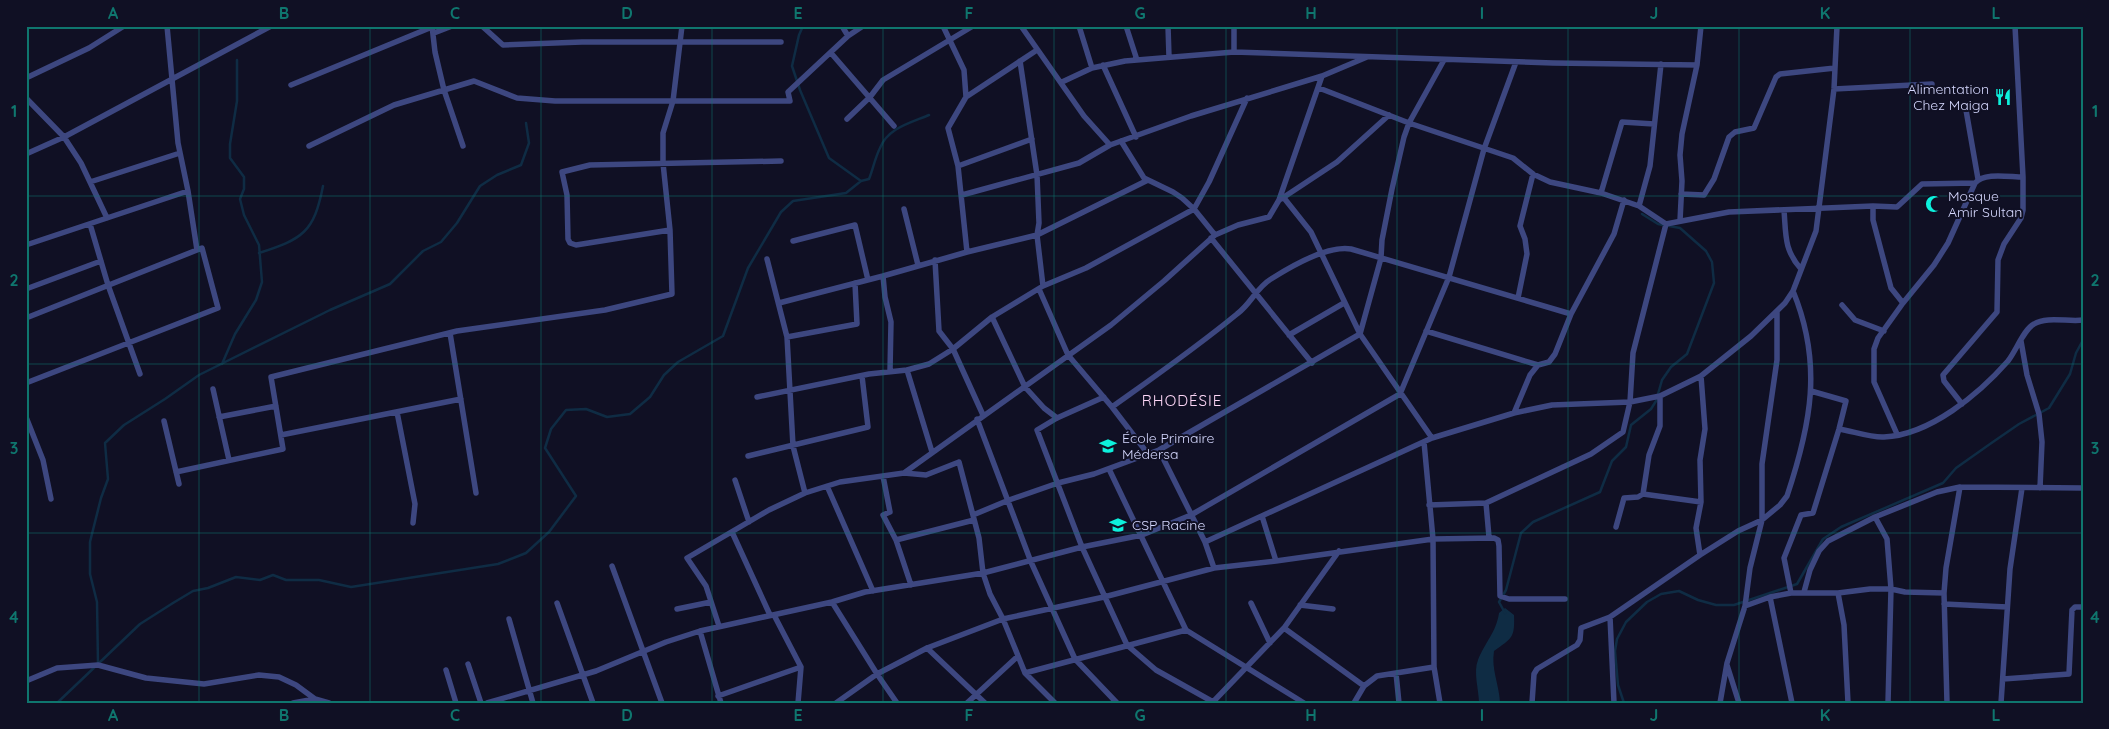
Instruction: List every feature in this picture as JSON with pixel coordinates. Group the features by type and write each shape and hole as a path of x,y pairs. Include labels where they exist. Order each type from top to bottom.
{"street":[{"path":"26,78 89,48 124,26"},
{"path":"167,26 180,152 197,250"},
{"path":"26,154 64,137 271,26"},
{"path":"291,85 433,29 452,26"},
{"path":"482,26 503,45 582,42 780,42"},
{"path":"176,472 283,448 271,377 450,333 605,310 672,294 670,230 663,163 663,134 673,101 682,26"},
{"path":"842,26 848,36"},
{"path":"309,146 394,106 474,81 517,98 555,101 790,101 788,92 848,36 863,26"},
{"path":"943,26 964,70 966,97"},
{"path":"847,119 870,97 882,80 951,41 973,26"},
{"path":"1021,26 1084,116 1110,145"},
{"path":"1079,26 1092,68"},
{"path":"1126,26 1137,60"},
{"path":"1168,26 1169,57"},
{"path":"1234,26 1234,52"},
{"path":"1680,221 1682,194 1681,141 1697,65 1700,26"},
{"path":"1205,542 1432,438 1514,413 1552,405 1630,402 1660,396 1701,376 1751,336 1777,312 1793,291 1812,245 1816,230 1834,89 1837,26"},
{"path":"1962,404 1944,381 1943,375 1997,312 1998,260 2004,244 2021,218 2023,177 2015,26"},
{"path":"433,29 435,52 444,90 463,146"},
{"path":"967,252 958,166 948,128 966,97 1037,50"},
{"path":"1062,82 1103,65 1137,60 1234,52 1444,60 1697,65"},
{"path":"831,53 894,126"},
{"path":"962,195 1079,163 1110,145 1247,98 1322,76 1369,56"},
{"path":"896,540 973,518 1009,500 1159,450 1360,334 1381,258 1382,240 1392,189 1409,123 1444,60"},
{"path":"1020,61 1037,175 1039,222 1037,235 1041,287 1068,355 1104,397 1148,454"},
{"path":"487,703 596,671 645,651 719,626 832,602 873,591 983,573 1031,562 1082,547 1142,535 1191,515 1400,394 1449,277 1484,149 1516,62"},
{"path":"1639,206 1650,166 1661,64"},
{"path":"1103,65 1136,137"},
{"path":"1682,194 1704,195 1714,179 1729,137 1736,132 1754,128 1776,77 1784,72 1835,68"},
{"path":"1282,199 1322,76"},
{"path":"1834,89 1932,84"},
{"path":"1319,88 1409,123 1513,158 1533,174 1550,182 1624,200 1639,206 1666,224 1729,212 1873,206 1897,207 1922,184 1976,181 1986,177 2023,177"},
{"path":"26,98 64,137 81,163 107,218"},
{"path":"757,397 890,370 907,370 929,364 952,349 992,317 1041,287 1086,268 1194,209 1209,182 1247,98"},
{"path":"1897,434 1874,382 1874,349 1878,338 1903,303 1918,287 1948,244 1976,181 1966,110"},
{"path":"904,473 1111,325 1213,237 1238,224 1268,217 1282,199 1336,162 1389,115"},
{"path":"1601,194 1622,122 1654,124"},
{"path":"958,166 1032,139"},
{"path":"1122,141 1144,178 1173,192 1194,209 1255,294 1312,363"},
{"path":"90,182 180,152"},
{"path":"670,230 576,245 570,243 568,239 567,195 562,172 590,165 781,161"},
{"path":"1518,298 1527,254 1525,239 1520,226 1533,174"},
{"path":"779,303 883,276 935,260 1037,235 1148,180"},
{"path":"26,245 188,191"},
{"path":"1282,199 1304,221 1322,253 1360,334 1432,438"},
{"path":"1514,413 1528,378 1538,366 1552,359 1571,314 1614,234 1624,200"},
{"path":"1873,206 1873,220 1891,288 1903,303"},
{"path":"904,209 918,265"},
{"path":"1784,210 1787,249 1792,259 1801,269"},
{"path":"90,224 108,285 140,374"},
{"path":"1429,505 1486,503 1591,454 1619,436 1625,428 1630,402 1633,353 1666,224"},
{"path":"793,241 855,225 868,280"},
{"path":"26,318 202,248 218,308 26,383"},
{"path":"1112,407 1194,349 1236,316 1248,305 1261,286 1322,253 1346,248 1571,314"},
{"path":"767,258 787,337 793,446 805,493"},
{"path":"935,260 938,331 952,349 983,415"},
{"path":"26,289 101,261"},
{"path":"883,276 885,297 891,322 890,370"},
{"path":"787,337 857,324 855,283"},
{"path":"1532,703 1534,674 1537,669 1577,645 1580,640 1581,628 1610,617 1700,554 1762,520 1780,505 1787,496 1807,426 1811,391 1807,330 1793,291"},
{"path":"1289,335 1344,303"},
{"path":"1842,305 1855,320 1884,331"},
{"path":"1720,703 1727,663 1745,606 1750,568 1762,520 1762,464 1777,360 1777,312"},
{"path":"992,317 1025,387 1044,408 1057,418"},
{"path":"1839,429 1882,438 1933,423 1962,404 2004,365 2031,325 2040,321 2083,320"},
{"path":"1426,332 1538,366"},
{"path":"450,333 476,493"},
{"path":"2021,342 2027,375 2038,414 2041,436 2040,488"},
{"path":"907,370 932,452"},
{"path":"748,456 868,427 862,376"},
{"path":"1700,554 1696,528 1702,502 1700,473 1705,429 1701,376"},
{"path":"213,389 229,460"},
{"path":"1791,593 1784,558 1802,515 1813,513 1846,401 1811,391"},
{"path":"1643,494 1649,455 1660,426 1660,396"},
{"path":"1104,397 1057,418 1037,430 1082,547 1127,645 1156,670 1213,702 1284,628 1339,551"},
{"path":"281,436 461,399"},
{"path":"219,417 276,406"},
{"path":"398,412 415,504 413,523"},
{"path":"26,417 43,460 52,499"},
{"path":"978,419 1031,562 1075,659 1117,703"},
{"path":"164,421 179,484"},
{"path":"1424,442 1433,539 1434,667 1440,703"},
{"path":"1159,450 1205,542 1214,568"},
{"path":"719,626 706,586 686,558 805,493 840,482 904,473 926,475 959,462 979,538 983,573 990,594 1003,619 1025,673 1055,703"},
{"path":"1109,468 1186,630 1304,703"},
{"path":"883,476 890,512 883,515 896,540 911,585"},
{"path":"735,480 749,522"},
{"path":"827,486 873,591"},
{"path":"1804,592 1810,570 1823,545 1875,517 1937,492 1960,487 2083,488"},
{"path":"1947,703 1944,593 1946,568 1960,487"},
{"path":"2001,703 2012,549 2022,488"},
{"path":"1616,527 1624,498 1638,497 1643,494 1702,502"},
{"path":"1486,503 1490,537"},
{"path":"1262,516 1276,561"},
{"path":"1875,517 1887,539 1891,589 1888,703"},
{"path":"732,532 772,615 801,667 798,703"},
{"path":"836,703 877,674 927,648 1003,619 1104,597 1214,568 1433,539 1490,537 1498,540 1500,596 1509,598 1565,599"},
{"path":"612,566 645,651 662,703"},
{"path":"1745,606 1770,597 1804,592 1838,593 1861,589 1891,589 1905,592 1944,593"},
{"path":"1838,593 1844,625 1848,703"},
{"path":"1770,597 1792,703"},
{"path":"677,609 711,602"},
{"path":"832,602 897,703"},
{"path":"557,603 593,703"},
{"path":"1251,604 1270,643"},
{"path":"1944,604 2007,607"},
{"path":"1300,605 1333,609"},
{"path":"2003,679 2069,674 2072,610 2075,607 2083,607"},
{"path":"1610,617 1614,703"},
{"path":"509,619 533,703"},
{"path":"1284,628 1364,686"},
{"path":"1025,673 1186,630"},
{"path":"700,631 721,703"},
{"path":"927,648 985,703"},
{"path":"967,703 1018,656"},
{"path":"1727,663 1739,703"},
{"path":"468,664 481,703"},
{"path":"26,681 57,668 98,665 146,678 204,684 259,675 279,677 296,685 315,699 329,703"},
{"path":"718,696 801,667"},
{"path":"1354,703 1364,686 1377,676 1434,667"},
{"path":"446,670 456,703"},
{"path":"1396,674 1399,703"},
{"path":"293,703 315,699"}],"water":[{"path":"1505,608 1514,615 1514,628 1509,640 1494,651 1493,658 1500,702 1479,703 1476,675 1477,665 1493,632 1499,613"}],"waterway":[{"path":"803,26 792,66 800,90 829,158 861,181"},
{"path":"222,364 235,334 256,300 262,282 259,245 244,215 240,199 244,189 244,177 230,158 230,144 237,101 237,60"},
{"path":"57,703 140,624 193,591 208,588 236,577 260,580 273,575 286,580 319,580 351,587 498,564 526,553 549,532 576,496 545,448 551,429 566,410 586,409 607,417 630,414 650,397 664,375 678,362 723,336 748,268 781,212 793,201 846,193 861,181 869,179 878,152 888,136 900,127 929,115"},
{"path":"98,664 97,602 90,574 90,542 101,498 108,479 105,443 124,425 199,375 330,310 390,284 423,251 441,242 457,223 480,186 497,175 521,165 529,143 526,123"},
{"path":"259,253 286,243 304,231 315,214 323,186"},
{"path":"1505,613 1499,602 1506,590 1521,533 1533,522 1600,492 1612,461 1626,447 1631,425 1651,409 1656,401 1662,380 1671,367 1687,354 1714,283 1712,262 1706,251 1680,228 1658,224 1642,214"},
{"path":"1624,703 1618,685 1615,651 1617,639 1626,622 1647,602 1661,594 1679,591 1698,600 1716,605 1734,605 1797,584 1823,539 1841,527 1943,483 1956,468 2019,424 2049,408 2070,374 2076,353 2083,340"}],"place":[{"name":"Alimentation Chez Maiga","path":"2003,97"},
{"name":"Mosque Amir Sultan","path":"1934,204"},
{"name":"École Primaire Médersa","path":"1108,446"},
{"name":"CSP Racine","path":"1118,525"}],"district":[{"name":"RHODÉSIE","path":"1182,400"}]}
